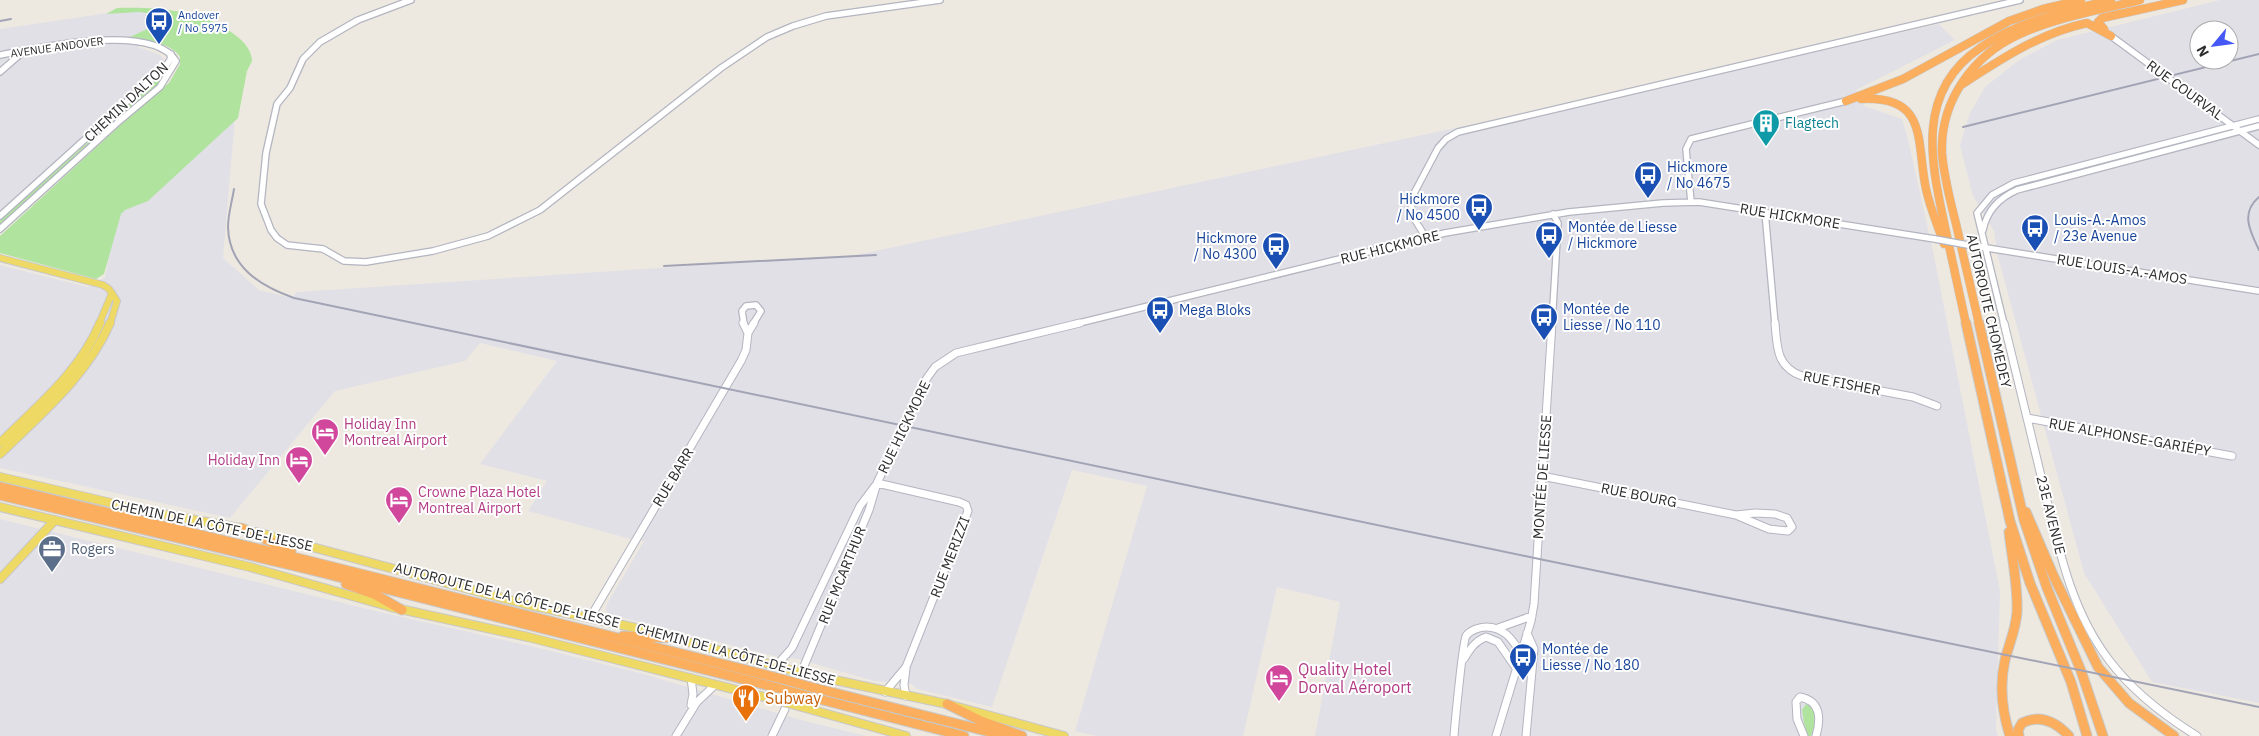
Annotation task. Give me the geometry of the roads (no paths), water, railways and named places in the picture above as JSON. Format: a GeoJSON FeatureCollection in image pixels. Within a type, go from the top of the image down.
{"type":"FeatureCollection","features":[{"type":"Feature","properties":{"kind":"highway"},"geometry":{"type":"LineString","coordinates":[[1846,101],[1903,79],[2008,21],[2043,9],[2081,0]]}},
{"type":"Feature","properties":{"kind":"highway","name":"AUTOROUTE CHOMEDEY"},"geometry":{"type":"LineString","coordinates":[[2088,736],[2071,682],[2022,558],[2005,502],[1931,154],[1934,116],[1944,88],[1957,69],[1970,56],[2008,31],[2045,16],[2111,0]]}},
{"type":"Feature","properties":{"kind":"highway","name":"AUTOROUTE CHOMEDEY"},"geometry":{"type":"LineString","coordinates":[[2103,736],[2082,671],[2034,554],[2014,482],[1944,168],[1942,141],[1944,124],[1956,89],[1980,60],[2016,36],[2050,22],[2140,0]]}},
{"type":"Feature","properties":{"kind":"highway"},"geometry":{"type":"LineString","coordinates":[[2111,36],[2099,24],[2099,19],[2183,0]]}},
{"type":"Feature","properties":{"kind":"highway"},"geometry":{"type":"LineString","coordinates":[[1956,89],[2011,52],[2064,28],[2087,23],[2111,36]]}},
{"type":"Feature","properties":{"kind":"highway"},"geometry":{"type":"LineString","coordinates":[[1846,101],[1871,98],[1887,101],[1907,110],[1915,120],[1928,198],[1958,286]]}},
{"type":"Feature","properties":{"kind":"highway"},"geometry":{"type":"LineString","coordinates":[[2014,482],[2051,570],[2094,660],[2107,679],[2129,702],[2174,736]]}},
{"type":"Feature","properties":{"kind":"highway","name":"AUTOROUTE DE LA CÔTE-DE-LIESSE"},"geometry":{"type":"LineString","coordinates":[[0,487],[324,564],[604,635],[780,684]]}},
{"type":"Feature","properties":{"kind":"highway","name":"AUTOROUTE DE LA CÔTE-DE-LIESSE"},"geometry":{"type":"LineString","coordinates":[[0,496],[809,691],[1006,736]]}},
{"type":"Feature","properties":{"kind":"highway"},"geometry":{"type":"LineString","coordinates":[[2005,502],[2017,598],[2015,626],[2005,659],[2002,682],[2003,708],[2010,736]]}},
{"type":"Feature","properties":{"kind":"highway"},"geometry":{"type":"LineString","coordinates":[[241,528],[266,541],[324,564]]}},
{"type":"Feature","properties":{"kind":"highway"},"geometry":{"type":"LineString","coordinates":[[311,570],[376,596],[402,610]]}},
{"type":"Feature","properties":{"kind":"highway"},"geometry":{"type":"LineString","coordinates":[[604,635],[676,638]]}},
{"type":"Feature","properties":{"kind":"highway","name":"AUTOROUTE DE LA CÔTE-DE-LIESSE"},"geometry":{"type":"LineString","coordinates":[[809,691],[893,718],[964,736]]}},
{"type":"Feature","properties":{"kind":"highway"},"geometry":{"type":"LineString","coordinates":[[947,704],[982,721],[1022,736]]}},
{"type":"Feature","properties":{"kind":"highway"},"geometry":{"type":"LineString","coordinates":[[893,718],[939,736]]}},
{"type":"Feature","properties":{"kind":"highway"},"geometry":{"type":"LineString","coordinates":[[2018,736],[2019,727],[2022,722],[2036,718],[2053,723],[2070,736]]}},
{"type":"Feature","properties":{"kind":"main road"},"geometry":{"type":"LineString","coordinates":[[0,258],[103,285],[112,293],[117,301],[113,314],[95,351],[71,381],[0,454]]}},
{"type":"Feature","properties":{"kind":"main road"},"geometry":{"type":"LineString","coordinates":[[0,443],[59,383],[81,357],[95,334],[112,293]]}},
{"type":"Feature","properties":{"kind":"main road","name":"CHEMIN DE LA CÔTE-DE-LIESSE"},"geometry":{"type":"LineString","coordinates":[[0,477],[125,506],[241,528],[516,601],[676,638],[786,669],[947,704],[1064,736]]}},
{"type":"Feature","properties":{"kind":"main road","name":"CHEMIN DE LA CÔTE-DE-LIESSE"},"geometry":{"type":"LineString","coordinates":[[0,507],[250,567],[402,610],[522,636],[691,678],[906,736]]}},
{"type":"Feature","properties":{"kind":"main road"},"geometry":{"type":"LineString","coordinates":[[0,579],[55,520]]}},
{"type":"Feature","properties":{"kind":"street"},"geometry":{"type":"LineString","coordinates":[[411,0],[376,11],[314,47],[299,63],[291,87],[277,103],[261,188],[261,205],[270,228],[278,239],[288,246],[300,249],[322,248],[342,261],[366,262],[407,256],[486,237],[515,225],[540,210],[721,68],[767,37],[793,26],[826,16],[940,0]]}},
{"type":"Feature","properties":{"kind":"street"},"geometry":{"type":"LineString","coordinates":[[1426,238],[1411,211],[1411,199],[1438,148],[1446,139],[1458,132],[2020,0]]}},
{"type":"Feature","properties":{"kind":"street","name":"RUE COURVAL"},"geometry":{"type":"LineString","coordinates":[[2111,36],[2259,145]]}},
{"type":"Feature","properties":{"kind":"street","name":"AVENUE ANDOVER"},"geometry":{"type":"LineString","coordinates":[[0,56],[80,42],[112,40],[145,44],[171,54]]}},
{"type":"Feature","properties":{"kind":"street"},"geometry":{"type":"LineString","coordinates":[[0,72],[24,51]]}},
{"type":"Feature","properties":{"kind":"street","name":"CHEMIN DALTON"},"geometry":{"type":"LineString","coordinates":[[0,216],[165,67],[170,61],[171,54]]}},
{"type":"Feature","properties":{"kind":"street","name":"CHEMIN DALTON"},"geometry":{"type":"LineString","coordinates":[[0,229],[163,84],[176,64],[176,59],[171,54]]}},
{"type":"Feature","properties":{"kind":"street"},"geometry":{"type":"LineString","coordinates":[[0,56],[5,59],[8,66]]}},
{"type":"Feature","properties":{"kind":"street"},"geometry":{"type":"LineString","coordinates":[[1691,202],[1686,149],[1691,139],[1846,101]]}},
{"type":"Feature","properties":{"kind":"street"},"geometry":{"type":"LineString","coordinates":[[2234,126],[2259,119]]}},
{"type":"Feature","properties":{"kind":"street","name":"23E AVENUE"},"geometry":{"type":"LineString","coordinates":[[2197,736],[2161,715],[2138,696],[2114,669],[2094,637],[2065,572],[1977,215],[1979,209],[1992,195],[2010,185],[2234,126]]}},
{"type":"Feature","properties":{"kind":"street"},"geometry":{"type":"LineString","coordinates":[[1982,234],[1989,212],[1997,203],[2013,192],[2259,126]]}},
{"type":"Feature","properties":{"kind":"street","name":"RUE HICKMORE"},"geometry":{"type":"LineString","coordinates":[[877,483],[927,378],[935,367],[956,353],[1426,238],[1553,214],[1649,204],[1691,202],[1985,247]]}},
{"type":"Feature","properties":{"kind":"street","name":"RUE FISHER"},"geometry":{"type":"LineString","coordinates":[[1764,212],[1777,350],[1783,365],[1790,371],[1802,376],[1913,397],[1938,406]]}},
{"type":"Feature","properties":{"kind":"street","name":"MONTÉE DE LIESSE"},"geometry":{"type":"LineString","coordinates":[[1496,736],[1532,616],[1558,223],[1553,214]]}},
{"type":"Feature","properties":{"kind":"street","name":"RUE LOUIS-A.-AMOS"},"geometry":{"type":"LineString","coordinates":[[1985,247],[2259,291]]}},
{"type":"Feature","properties":{"kind":"street","name":"RUE BARR"},"geometry":{"type":"LineString","coordinates":[[590,618],[742,361],[746,350],[748,333]]}},
{"type":"Feature","properties":{"kind":"street","name":"RUE ALPHONSE-GARIÉPY"},"geometry":{"type":"LineString","coordinates":[[2027,418],[2232,456]]}},
{"type":"Feature","properties":{"kind":"street","name":"RUE BOURG"},"geometry":{"type":"LineString","coordinates":[[1542,476],[1736,514],[1775,530],[1788,532],[1792,526],[1787,518],[1780,515],[1760,512],[1736,514]]}},
{"type":"Feature","properties":{"kind":"street"},"geometry":{"type":"LineString","coordinates":[[776,666],[786,658],[792,648],[860,506],[877,483]]}},
{"type":"Feature","properties":{"kind":"street","name":"RUE MCARTHUR"},"geometry":{"type":"LineString","coordinates":[[804,666],[869,510],[877,483]]}},
{"type":"Feature","properties":{"kind":"street","name":"RUE MERIZZI"},"geometry":{"type":"LineString","coordinates":[[877,483],[959,502],[965,504],[968,508],[965,522],[906,667],[904,685],[906,696]]}},
{"type":"Feature","properties":{"kind":"street"},"geometry":{"type":"LineString","coordinates":[[1498,628],[1532,616]]}},
{"type":"Feature","properties":{"kind":"street"},"geometry":{"type":"LineString","coordinates":[[1454,736],[1463,660],[1463,643],[1469,632],[1484,626],[1498,628],[1511,637],[1521,653]]}},
{"type":"Feature","properties":{"kind":"street"},"geometry":{"type":"LineString","coordinates":[[1526,736],[1534,649],[1527,633]]}},
{"type":"Feature","properties":{"kind":"street"},"geometry":{"type":"LineString","coordinates":[[1463,660],[1474,642],[1483,638],[1491,638],[1504,646],[1516,668]]}},
{"type":"Feature","properties":{"kind":"street","name":"RUE MERIZZI"},"geometry":{"type":"LineString","coordinates":[[885,692],[906,667]]}},
{"type":"Feature","properties":{"kind":"street"},"geometry":{"type":"LineString","coordinates":[[691,678],[694,694],[691,707]]}},
{"type":"Feature","properties":{"kind":"street"},"geometry":{"type":"LineString","coordinates":[[676,736],[691,707],[704,692],[715,685]]}},
{"type":"Feature","properties":{"kind":"street"},"geometry":{"type":"LineString","coordinates":[[1804,736],[1797,714],[1796,702],[1800,697],[1812,700],[1817,706],[1819,721],[1816,736]]}},
{"type":"Feature","properties":{"kind":"street"},"geometry":{"type":"LineString","coordinates":[[772,736],[784,709]]}},
{"type":"Feature","properties":{"kind":"railway"},"geometry":{"type":"LineString","coordinates":[[0,21],[11,19]]}},
{"type":"Feature","properties":{"kind":"railway"},"geometry":{"type":"LineString","coordinates":[[1963,127],[2259,54]]}},
{"type":"Feature","properties":{"kind":"railway"},"geometry":{"type":"LineString","coordinates":[[234,189],[228,227],[230,241],[240,264],[258,281],[294,298],[1544,560],[2259,707]]}},
{"type":"Feature","properties":{"kind":"railway"},"geometry":{"type":"LineString","coordinates":[[2259,197],[2253,203],[2248,216],[2250,229],[2259,250]]}},
{"type":"Feature","properties":{"kind":"railway"},"geometry":{"type":"LineString","coordinates":[[664,266],[876,255]]}},
{"type":"Feature","properties":{"kind":"place","name":"Andover / No 5975"},"geometry":{"type":"Point","coordinates":[159,45]}},
{"type":"Feature","properties":{"kind":"place","name":"Flagtech"},"geometry":{"type":"Point","coordinates":[1766,147]}},
{"type":"Feature","properties":{"kind":"place","name":"Hickmore / No 4675"},"geometry":{"type":"Point","coordinates":[1648,199]}},
{"type":"Feature","properties":{"kind":"place","name":"Hickmore / No 4500"},"geometry":{"type":"Point","coordinates":[1479,231]}},
{"type":"Feature","properties":{"kind":"place","name":"Louis-A.-Amos / 23e Avenue"},"geometry":{"type":"Point","coordinates":[2035,252]}},
{"type":"Feature","properties":{"kind":"place","name":"Montée de Liesse / Hickmore"},"geometry":{"type":"Point","coordinates":[1549,259]}},
{"type":"Feature","properties":{"kind":"place","name":"Hickmore / No 4300"},"geometry":{"type":"Point","coordinates":[1276,270]}},
{"type":"Feature","properties":{"kind":"place","name":"Mega Bloks"},"geometry":{"type":"Point","coordinates":[1160,334]}},
{"type":"Feature","properties":{"kind":"place","name":"Montée de Liesse / No 110"},"geometry":{"type":"Point","coordinates":[1544,341]}},
{"type":"Feature","properties":{"kind":"place","name":"Holiday Inn Montreal Airport"},"geometry":{"type":"Point","coordinates":[325,456]}},
{"type":"Feature","properties":{"kind":"place","name":"Holiday Inn"},"geometry":{"type":"Point","coordinates":[299,484]}},
{"type":"Feature","properties":{"kind":"place","name":"Crowne Plaza Hotel Montreal Airport"},"geometry":{"type":"Point","coordinates":[399,524]}},
{"type":"Feature","properties":{"kind":"place","name":"Rogers"},"geometry":{"type":"Point","coordinates":[52,573]}},
{"type":"Feature","properties":{"kind":"place","name":"Montée de Liesse / No 180"},"geometry":{"type":"Point","coordinates":[1523,681]}},
{"type":"Feature","properties":{"kind":"place","name":"Quality Hotel Dorval Aéroport"},"geometry":{"type":"Point","coordinates":[1279,702]}},
{"type":"Feature","properties":{"kind":"place","name":"Subway"},"geometry":{"type":"Point","coordinates":[746,722]}}]}
